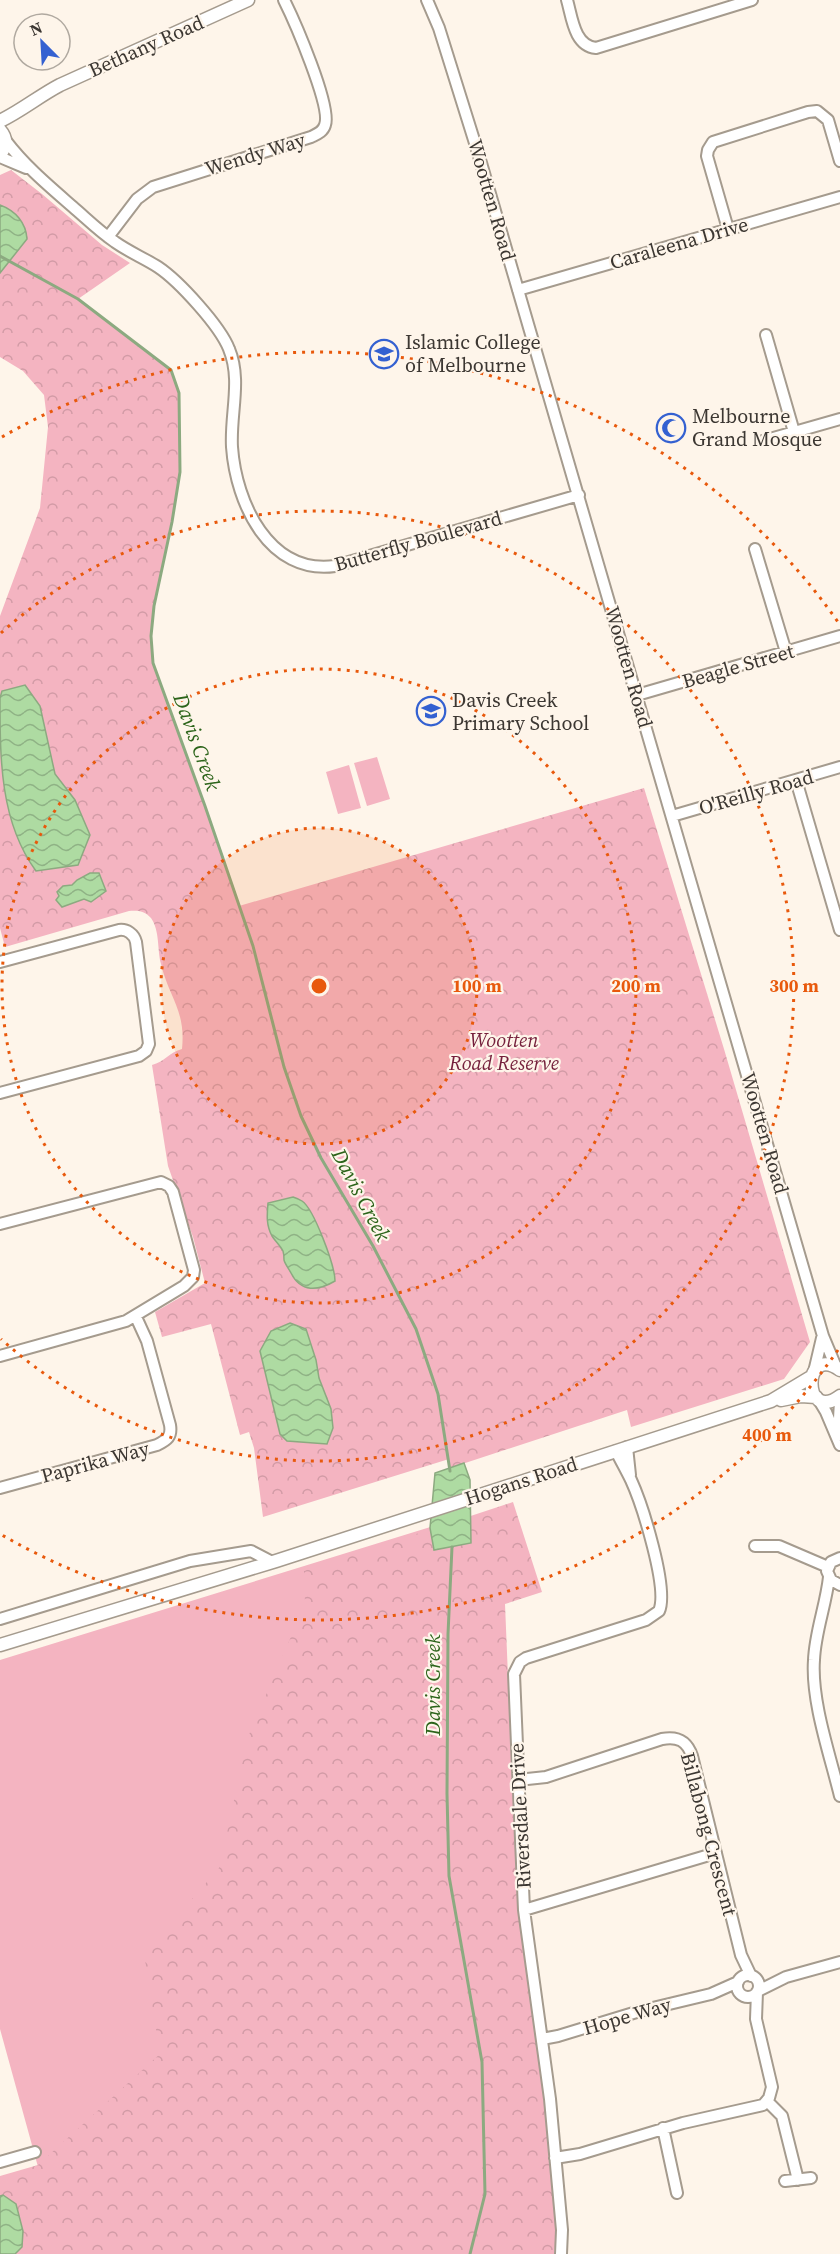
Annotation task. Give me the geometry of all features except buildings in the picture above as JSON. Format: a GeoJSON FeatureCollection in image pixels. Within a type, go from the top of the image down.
{"type":"FeatureCollection","features":[{"type":"Feature","properties":{"kind":"street","name":"Bethany Road"},"geometry":{"type":"LineString","coordinates":[[0,121],[16,115],[37,98],[60,85],[248,0]]}},
{"type":"Feature","properties":{"kind":"street","name":"Wendy Way"},"geometry":{"type":"LineString","coordinates":[[108,237],[137,199],[153,187],[311,137],[324,128],[326,111],[285,0]]}},
{"type":"Feature","properties":{"kind":"street","name":"Wootten Road"},"geometry":{"type":"LineString","coordinates":[[427,0],[452,68],[579,495],[823,1336],[839,1369]]}},
{"type":"Feature","properties":{"kind":"street"},"geometry":{"type":"LineString","coordinates":[[567,0],[578,35],[585,45],[601,47],[752,0]]}},
{"type":"Feature","properties":{"kind":"street"},"geometry":{"type":"LineString","coordinates":[[728,229],[708,160],[708,150],[713,142],[817,111],[828,120],[840,161]]}},
{"type":"Feature","properties":{"kind":"street","name":"Bethany Road"},"geometry":{"type":"LineString","coordinates":[[0,155],[5,148],[3,136],[16,115]]}},
{"type":"Feature","properties":{"kind":"street","name":"Butterfly Boulevard"},"geometry":{"type":"LineString","coordinates":[[3,136],[29,169],[108,237],[166,273],[210,319],[225,340],[235,370],[232,448],[239,488],[263,536],[288,558],[316,567],[342,564],[579,495]]}},
{"type":"Feature","properties":{"kind":"street","name":"Butterfly Boulevard"},"geometry":{"type":"LineString","coordinates":[[0,155],[29,169]]}},
{"type":"Feature","properties":{"kind":"street","name":"Caraleena Drive"},"geometry":{"type":"LineString","coordinates":[[518,290],[840,197]]}},
{"type":"Feature","properties":{"kind":"street"},"geometry":{"type":"LineString","coordinates":[[766,335],[794,432]]}},
{"type":"Feature","properties":{"kind":"street"},"geometry":{"type":"LineString","coordinates":[[763,441],[840,419]]}},
{"type":"Feature","properties":{"kind":"street"},"geometry":{"type":"LineString","coordinates":[[755,549],[786,652]]}},
{"type":"Feature","properties":{"kind":"street","name":"Beagle Street"},"geometry":{"type":"LineString","coordinates":[[637,695],[840,636]]}},
{"type":"Feature","properties":{"kind":"street","name":"O'Reilly Road"},"geometry":{"type":"LineString","coordinates":[[672,816],[840,767]]}},
{"type":"Feature","properties":{"kind":"street"},"geometry":{"type":"LineString","coordinates":[[796,780],[840,930]]}},
{"type":"Feature","properties":{"kind":"street"},"geometry":{"type":"LineString","coordinates":[[0,963],[126,930],[133,935],[136,942],[149,1044],[146,1051],[139,1056],[0,1093]]}},
{"type":"Feature","properties":{"kind":"street"},"geometry":{"type":"LineString","coordinates":[[0,1224],[156,1182],[169,1186],[175,1197],[193,1262],[193,1277],[184,1286],[136,1317],[0,1356]]}},
{"type":"Feature","properties":{"kind":"street","name":"Paprika Way"},"geometry":{"type":"LineString","coordinates":[[0,1488],[168,1440],[170,1425],[147,1341],[136,1317]]}},
{"type":"Feature","properties":{"kind":"street"},"geometry":{"type":"LineString","coordinates":[[823,1336],[810,1388],[826,1412],[839,1441]]}},
{"type":"Feature","properties":{"kind":"street","name":"Hogans Road"},"geometry":{"type":"LineString","coordinates":[[771,1401],[823,1366],[839,1369]]}},
{"type":"Feature","properties":{"kind":"street","name":"Hogans Road"},"geometry":{"type":"LineString","coordinates":[[0,1645],[382,1528],[492,1490],[771,1401],[806,1396],[828,1401],[840,1396]]}},
{"type":"Feature","properties":{"kind":"street"},"geometry":{"type":"LineString","coordinates":[[839,1441],[840,1401]]}},
{"type":"Feature","properties":{"kind":"street","name":"Riversdale Drive"},"geometry":{"type":"LineString","coordinates":[[561,2254],[562,2230],[543,2039],[524,1910],[514,1674],[520,1662],[533,1656],[651,1618],[659,1611],[662,1597],[656,1558],[622,1449]]}},
{"type":"Feature","properties":{"kind":"street"},"geometry":{"type":"LineString","coordinates":[[754,1546],[779,1546],[834,1563]]}},
{"type":"Feature","properties":{"kind":"street"},"geometry":{"type":"LineString","coordinates":[[0,1619],[190,1561],[251,1551],[272,1562]]}},
{"type":"Feature","properties":{"kind":"street"},"geometry":{"type":"LineString","coordinates":[[822,1615],[840,1587],[833,1583],[834,1563]]}},
{"type":"Feature","properties":{"kind":"street"},"geometry":{"type":"LineString","coordinates":[[834,1563],[814,1650],[814,1683],[840,1796]]}},
{"type":"Feature","properties":{"kind":"street","name":"Billabong Crescent"},"geometry":{"type":"LineString","coordinates":[[518,1780],[538,1779],[662,1739],[678,1739],[686,1744],[692,1756],[741,1955],[753,1977]]}},
{"type":"Feature","properties":{"kind":"street"},"geometry":{"type":"LineString","coordinates":[[524,1910],[716,1853]]}},
{"type":"Feature","properties":{"kind":"street","name":"Billabong Crescent"},"geometry":{"type":"LineString","coordinates":[[738,1981],[741,1955]]}},
{"type":"Feature","properties":{"kind":"street"},"geometry":{"type":"LineString","coordinates":[[741,1996],[750,1998],[786,1977],[838,1962]]}},
{"type":"Feature","properties":{"kind":"street"},"geometry":{"type":"LineString","coordinates":[[756,2019],[737,1988],[738,1981],[744,1976],[786,1977]]}},
{"type":"Feature","properties":{"kind":"street"},"geometry":{"type":"LineString","coordinates":[[555,2158],[580,2154],[663,2128],[763,2105],[772,2087],[756,2019],[755,2002],[759,1984],[753,1977]]}},
{"type":"Feature","properties":{"kind":"street","name":"Hope Way"},"geometry":{"type":"LineString","coordinates":[[543,2039],[650,2008],[711,1994],[738,1981]]}},
{"type":"Feature","properties":{"kind":"street","name":"Hope Way"},"geometry":{"type":"LineString","coordinates":[[711,1994],[741,1996]]}},
{"type":"Feature","properties":{"kind":"street"},"geometry":{"type":"LineString","coordinates":[[767,2101],[782,2116],[798,2180]]}},
{"type":"Feature","properties":{"kind":"street"},"geometry":{"type":"LineString","coordinates":[[663,2128],[677,2193]]}},
{"type":"Feature","properties":{"kind":"street"},"geometry":{"type":"LineString","coordinates":[[0,2162],[35,2152]]}},
{"type":"Feature","properties":{"kind":"street"},"geometry":{"type":"LineString","coordinates":[[784,2181],[811,2178]]}},
{"type":"Feature","properties":{"kind":"green space","name":"Wootten Road Reserve"},"geometry":{"type":"Polygon","coordinates":[[[11,170],[102,245],[130,263],[78,299],[171,370],[179,393],[180,472],[154,606],[151,636],[153,663],[239,906],[644,788],[810,1342],[784,1379],[631,1427],[627,1410],[450,1468],[449,1459],[263,1517],[254,1448],[249,1432],[240,1435],[211,1324],[162,1337],[155,1312],[205,1283],[193,1237],[168,1166],[152,1065],[182,1049],[183,1036],[179,1014],[164,976],[154,923],[144,912],[129,911],[5,947],[0,928],[0,616],[40,508],[48,427],[44,395],[23,371],[0,357],[0,175],[11,170]]]}},
{"type":"Feature","properties":{"kind":"green space"},"geometry":{"type":"Polygon","coordinates":[[[377,757],[390,799],[367,806],[354,763],[377,757]]]}},
{"type":"Feature","properties":{"kind":"green space"},"geometry":{"type":"Polygon","coordinates":[[[349,765],[361,808],[338,814],[326,772],[349,765]]]}},
{"type":"Feature","properties":{"kind":"green space"},"geometry":{"type":"Polygon","coordinates":[[[513,1502],[542,1592],[505,1604],[517,1895],[541,2072],[557,2231],[554,2254],[0,2254],[0,2176],[38,2165],[160,2054],[144,1954],[219,1868],[248,1737],[305,1604],[304,1571],[513,1502]]]}},
{"type":"Feature","properties":{"kind":"green space"},"geometry":{"type":"Polygon","coordinates":[[[453,1520],[62,2254],[0,2029],[0,1660],[453,1520]]]}},
{"type":"Feature","properties":{"kind":"water"},"geometry":{"type":"Polygon","coordinates":[[[0,205],[19,218],[25,228],[27,239],[0,273],[0,205]]]}},
{"type":"Feature","properties":{"kind":"water"},"geometry":{"type":"Polygon","coordinates":[[[25,685],[40,706],[55,774],[75,800],[90,835],[78,865],[36,871],[15,832],[4,789],[0,698],[2,691],[25,685]]]}},
{"type":"Feature","properties":{"kind":"water"},"geometry":{"type":"Polygon","coordinates":[[[90,873],[99,873],[106,891],[91,902],[84,899],[62,907],[56,900],[59,896],[57,892],[63,886],[72,885],[90,873]]]}},
{"type":"Feature","properties":{"kind":"water"},"geometry":{"type":"Polygon","coordinates":[[[293,1197],[307,1206],[328,1251],[335,1281],[322,1287],[305,1287],[295,1279],[285,1262],[283,1251],[269,1228],[268,1203],[293,1197]]]}},
{"type":"Feature","properties":{"kind":"water"},"geometry":{"type":"Polygon","coordinates":[[[290,1323],[306,1329],[319,1378],[331,1409],[333,1428],[327,1444],[287,1441],[280,1434],[260,1351],[271,1331],[290,1323]]]}},
{"type":"Feature","properties":{"kind":"water"},"geometry":{"type":"Polygon","coordinates":[[[464,1463],[470,1480],[471,1543],[434,1550],[430,1528],[435,1473],[464,1463]]]}},
{"type":"Feature","properties":{"kind":"water"},"geometry":{"type":"Polygon","coordinates":[[[3,2195],[16,2204],[23,2231],[22,2247],[15,2254],[0,2254],[0,2196],[3,2195]]]}},
{"type":"Feature","properties":{"kind":"waterway","name":"Davis Creek"},"geometry":{"type":"LineString","coordinates":[[0,256],[78,299],[171,370],[179,393],[180,472],[154,606],[151,636],[153,663],[253,946],[284,1067],[301,1116],[321,1158],[373,1246],[416,1329],[438,1394],[450,1471]]}},
{"type":"Feature","properties":{"kind":"waterway","name":"Davis Creek"},"geometry":{"type":"LineString","coordinates":[[452,1547],[448,1634],[449,1876],[482,2062],[485,2194],[470,2254]]}},
{"type":"Feature","properties":{"kind":"place","name":"Islamic College of Melbourne"},"geometry":{"type":"Point","coordinates":[384,354]}},
{"type":"Feature","properties":{"kind":"place","name":"Melbourne Grand Mosque"},"geometry":{"type":"Point","coordinates":[671,428]}},
{"type":"Feature","properties":{"kind":"place","name":"Davis Creek Primary School"},"geometry":{"type":"Point","coordinates":[431,711]}}]}
